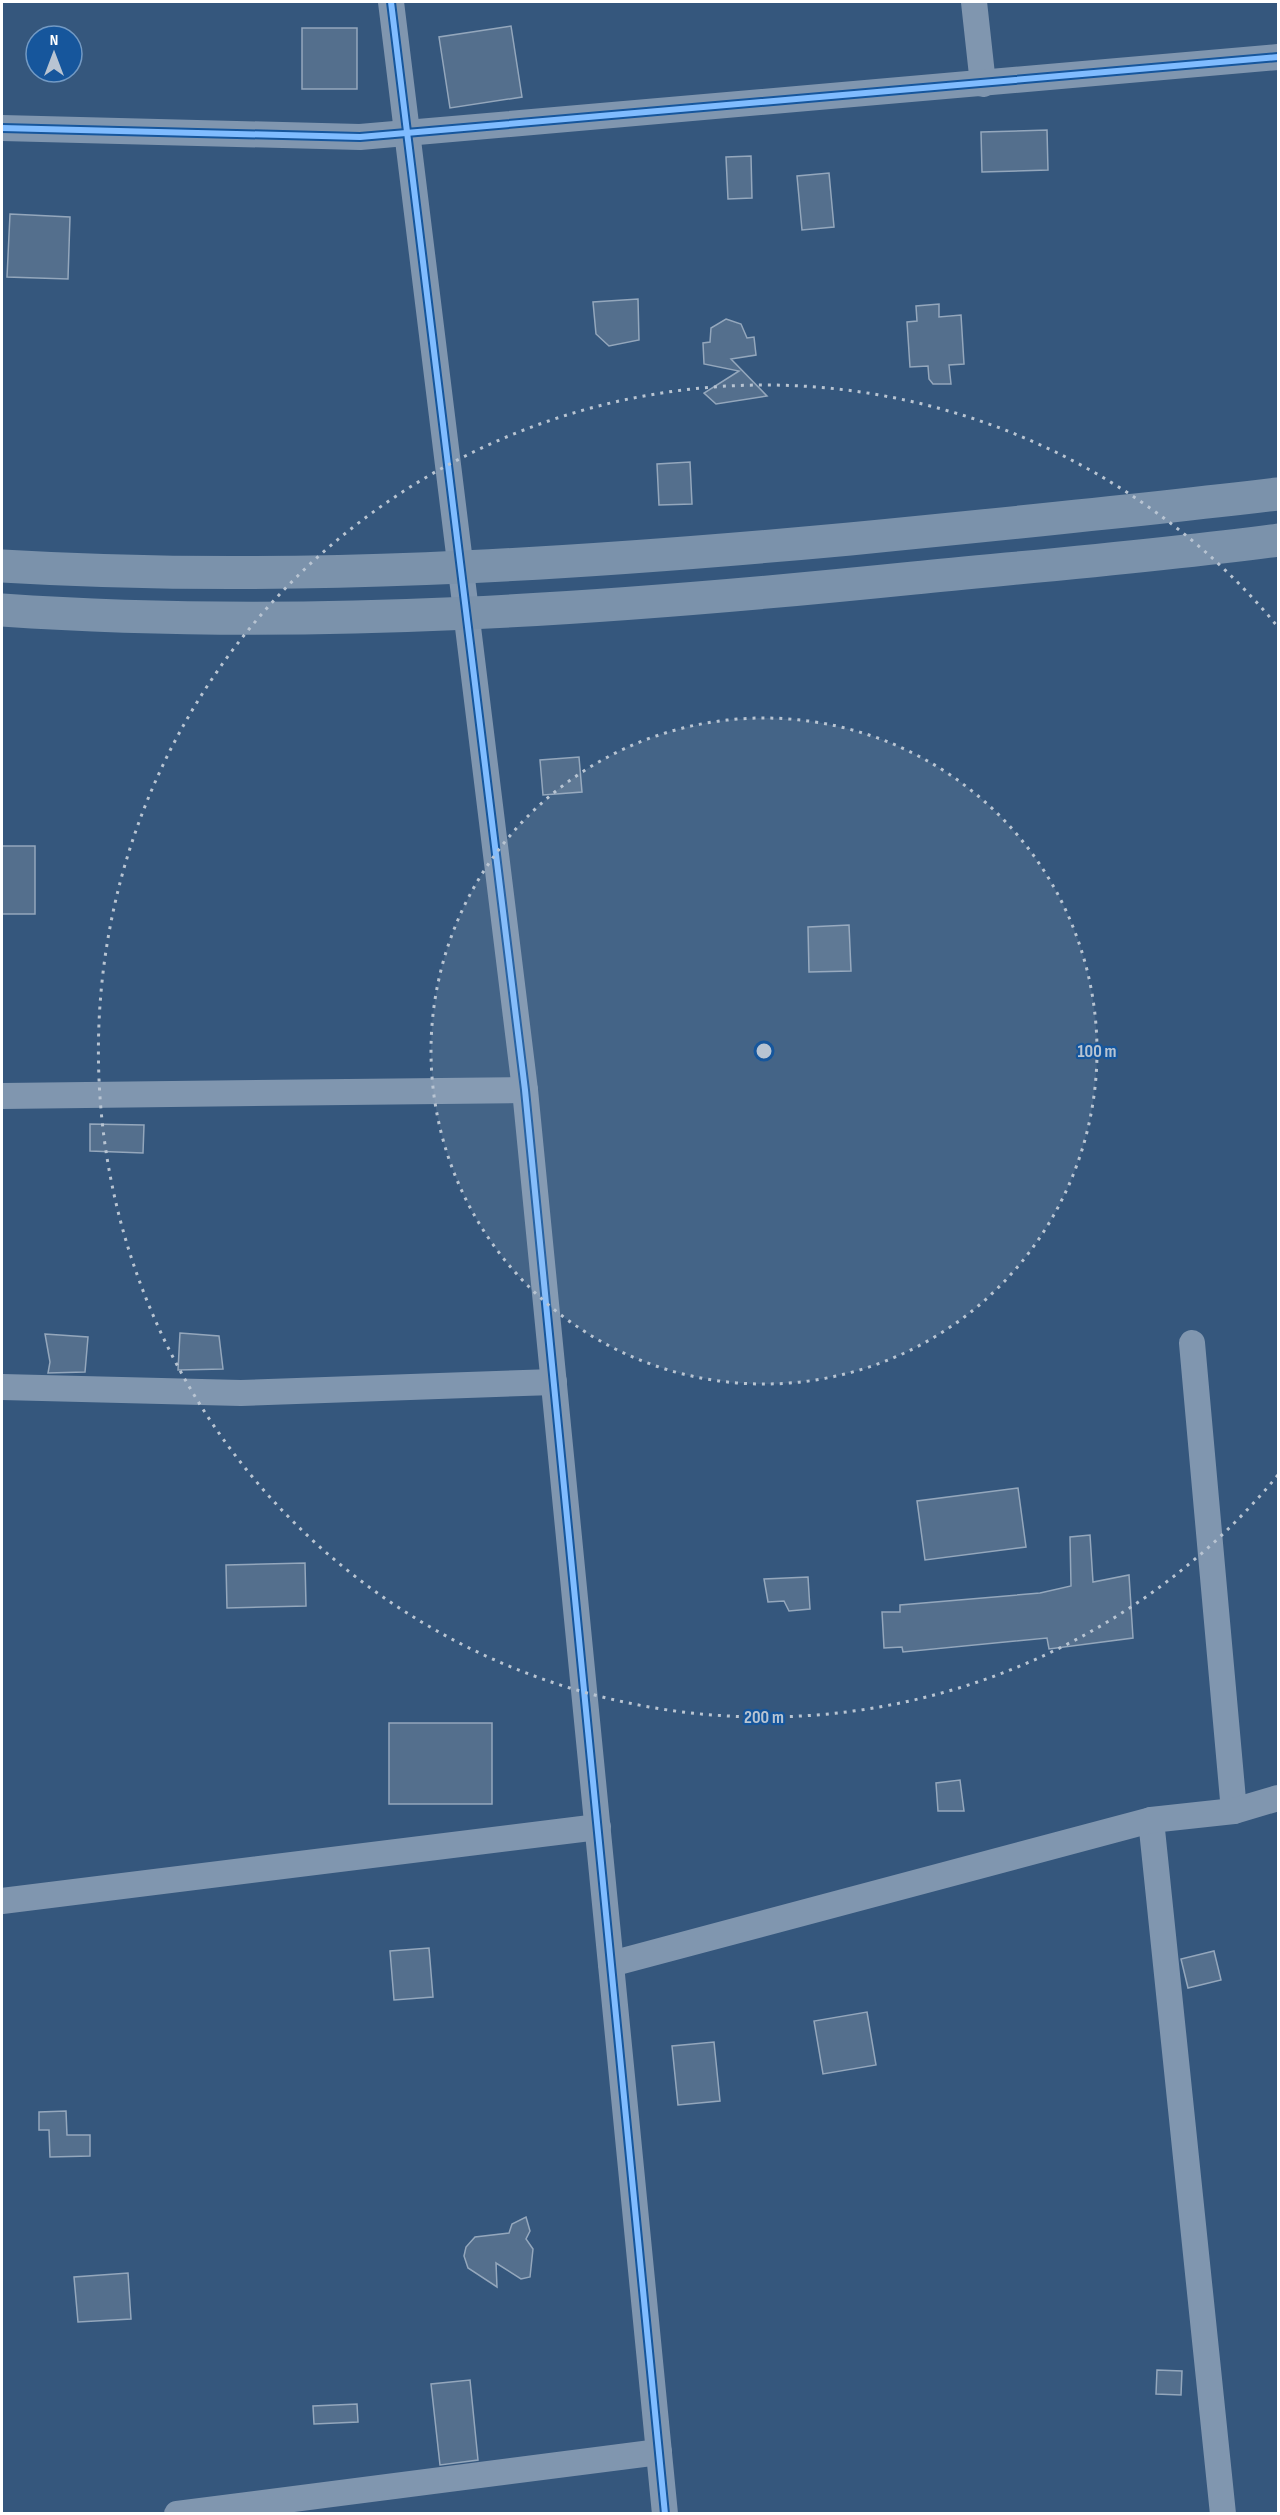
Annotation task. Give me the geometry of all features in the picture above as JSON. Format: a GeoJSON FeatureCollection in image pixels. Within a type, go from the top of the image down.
{"type":"FeatureCollection","features":[{"type":"Feature","properties":{"kind":"main road"},"geometry":{"type":"LineString","coordinates":[[2,566],[258,574],[462,569],[568,563],[784,545],[1278,494]]}},
{"type":"Feature","properties":{"kind":"main road"},"geometry":{"type":"LineString","coordinates":[[2,610],[210,619],[468,615],[765,593],[1278,540]]}},
{"type":"Feature","properties":{"kind":"street"},"geometry":{"type":"LineString","coordinates":[[391,2],[525,1090],[665,2514]]}},
{"type":"Feature","properties":{"kind":"street"},"geometry":{"type":"LineString","coordinates":[[974,2],[983,84]]}},
{"type":"Feature","properties":{"kind":"street"},"geometry":{"type":"LineString","coordinates":[[2,128],[360,137],[1278,57]]}},
{"type":"Feature","properties":{"kind":"street"},"geometry":{"type":"LineString","coordinates":[[2,1096],[525,1090]]}},
{"type":"Feature","properties":{"kind":"street"},"geometry":{"type":"LineString","coordinates":[[1192,1342],[1234,1811]]}},
{"type":"Feature","properties":{"kind":"street"},"geometry":{"type":"LineString","coordinates":[[2,1387],[241,1393],[554,1382]]}},
{"type":"Feature","properties":{"kind":"street"},"geometry":{"type":"LineString","coordinates":[[611,1964],[1151,1820],[1234,1811],[1278,1798]]}},
{"type":"Feature","properties":{"kind":"street"},"geometry":{"type":"LineString","coordinates":[[1151,1820],[1223,2514]]}},
{"type":"Feature","properties":{"kind":"street"},"geometry":{"type":"LineString","coordinates":[[2,1901],[598,1827]]}},
{"type":"Feature","properties":{"kind":"street"},"geometry":{"type":"LineString","coordinates":[[177,2514],[659,2452]]}},
{"type":"Feature","properties":{"kind":"building"},"geometry":{"type":"Polygon","coordinates":[[[511,26],[522,97],[450,108],[439,37],[511,26]]]}},
{"type":"Feature","properties":{"kind":"building"},"geometry":{"type":"Polygon","coordinates":[[[302,28],[357,28],[357,89],[302,89],[302,28]]]}},
{"type":"Feature","properties":{"kind":"building"},"geometry":{"type":"Polygon","coordinates":[[[1047,130],[1048,170],[982,172],[981,132],[1047,130]]]}},
{"type":"Feature","properties":{"kind":"building"},"geometry":{"type":"Polygon","coordinates":[[[751,156],[752,198],[728,199],[726,157],[751,156]]]}},
{"type":"Feature","properties":{"kind":"building"},"geometry":{"type":"Polygon","coordinates":[[[829,173],[834,227],[802,230],[797,176],[829,173]]]}},
{"type":"Feature","properties":{"kind":"building"},"geometry":{"type":"Polygon","coordinates":[[[10,214],[70,217],[68,279],[7,277],[10,214]]]}},
{"type":"Feature","properties":{"kind":"building"},"geometry":{"type":"Polygon","coordinates":[[[638,299],[639,340],[609,346],[596,334],[593,302],[638,299]]]}},
{"type":"Feature","properties":{"kind":"building"},"geometry":{"type":"Polygon","coordinates":[[[939,304],[939,317],[961,315],[964,364],[949,365],[951,384],[933,384],[929,379],[928,366],[910,367],[907,322],[917,321],[916,306],[939,304]]]}},
{"type":"Feature","properties":{"kind":"building"},"geometry":{"type":"Polygon","coordinates":[[[726,319],[741,324],[747,338],[754,337],[756,355],[731,359],[767,396],[716,404],[704,393],[739,371],[704,364],[703,343],[710,342],[711,328],[726,319]]]}},
{"type":"Feature","properties":{"kind":"building"},"geometry":{"type":"Polygon","coordinates":[[[690,462],[692,504],[659,505],[657,464],[690,462]]]}},
{"type":"Feature","properties":{"kind":"building"},"geometry":{"type":"Polygon","coordinates":[[[579,757],[582,792],[543,795],[540,760],[579,757]]]}},
{"type":"Feature","properties":{"kind":"building"},"geometry":{"type":"Polygon","coordinates":[[[2,846],[35,846],[35,914],[2,914],[2,846]]]}},
{"type":"Feature","properties":{"kind":"building"},"geometry":{"type":"Polygon","coordinates":[[[849,925],[851,971],[809,972],[808,927],[849,925]]]}},
{"type":"Feature","properties":{"kind":"building"},"geometry":{"type":"Polygon","coordinates":[[[90,1124],[144,1125],[143,1153],[90,1151],[90,1124]]]}},
{"type":"Feature","properties":{"kind":"building"},"geometry":{"type":"Polygon","coordinates":[[[180,1333],[219,1336],[223,1369],[178,1370],[180,1333]]]}},
{"type":"Feature","properties":{"kind":"building"},"geometry":{"type":"Polygon","coordinates":[[[45,1334],[88,1337],[85,1372],[48,1373],[50,1362],[45,1334]]]}},
{"type":"Feature","properties":{"kind":"building"},"geometry":{"type":"Polygon","coordinates":[[[1018,1488],[1026,1547],[925,1560],[917,1501],[1018,1488]]]}},
{"type":"Feature","properties":{"kind":"building"},"geometry":{"type":"Polygon","coordinates":[[[1090,1535],[1093,1582],[1129,1575],[1133,1638],[1049,1649],[1047,1638],[903,1652],[902,1647],[884,1648],[882,1612],[900,1612],[900,1605],[1040,1593],[1071,1586],[1070,1537],[1090,1535]]]}},
{"type":"Feature","properties":{"kind":"building"},"geometry":{"type":"Polygon","coordinates":[[[305,1563],[306,1606],[227,1608],[226,1565],[305,1563]]]}},
{"type":"Feature","properties":{"kind":"building"},"geometry":{"type":"Polygon","coordinates":[[[808,1577],[810,1609],[789,1611],[784,1601],[768,1602],[764,1579],[808,1577]]]}},
{"type":"Feature","properties":{"kind":"building"},"geometry":{"type":"Polygon","coordinates":[[[389,1723],[492,1723],[492,1804],[389,1804],[389,1723]]]}},
{"type":"Feature","properties":{"kind":"building"},"geometry":{"type":"Polygon","coordinates":[[[960,1780],[964,1811],[938,1811],[936,1783],[960,1780]]]}},
{"type":"Feature","properties":{"kind":"building"},"geometry":{"type":"Polygon","coordinates":[[[429,1948],[433,1997],[394,2000],[390,1951],[429,1948]]]}},
{"type":"Feature","properties":{"kind":"building"},"geometry":{"type":"Polygon","coordinates":[[[1214,1951],[1221,1980],[1188,1988],[1181,1959],[1214,1951]]]}},
{"type":"Feature","properties":{"kind":"building"},"geometry":{"type":"Polygon","coordinates":[[[867,2012],[876,2065],[823,2074],[814,2021],[867,2012]]]}},
{"type":"Feature","properties":{"kind":"building"},"geometry":{"type":"Polygon","coordinates":[[[714,2042],[720,2101],[678,2105],[672,2046],[714,2042]]]}},
{"type":"Feature","properties":{"kind":"building"},"geometry":{"type":"Polygon","coordinates":[[[66,2111],[67,2135],[90,2135],[90,2156],[50,2157],[49,2130],[39,2130],[39,2112],[66,2111]]]}},
{"type":"Feature","properties":{"kind":"building"},"geometry":{"type":"Polygon","coordinates":[[[526,2217],[530,2231],[526,2239],[533,2249],[530,2277],[521,2279],[496,2263],[497,2287],[468,2268],[464,2256],[466,2247],[475,2237],[509,2233],[512,2224],[526,2217]]]}},
{"type":"Feature","properties":{"kind":"building"},"geometry":{"type":"Polygon","coordinates":[[[128,2273],[131,2319],[78,2322],[74,2277],[128,2273]]]}},
{"type":"Feature","properties":{"kind":"building"},"geometry":{"type":"Polygon","coordinates":[[[1157,2370],[1182,2371],[1181,2395],[1156,2394],[1157,2370]]]}},
{"type":"Feature","properties":{"kind":"building"},"geometry":{"type":"Polygon","coordinates":[[[470,2380],[478,2460],[440,2465],[431,2384],[470,2380]]]}},
{"type":"Feature","properties":{"kind":"building"},"geometry":{"type":"Polygon","coordinates":[[[357,2404],[358,2422],[314,2424],[313,2406],[357,2404]]]}},
{"type":"Feature","properties":{"kind":"cycle path"},"geometry":{"type":"LineString","coordinates":[[391,2],[525,1090],[665,2514]]}},
{"type":"Feature","properties":{"kind":"cycle path"},"geometry":{"type":"LineString","coordinates":[[2,128],[360,137],[1278,57]]}}]}
